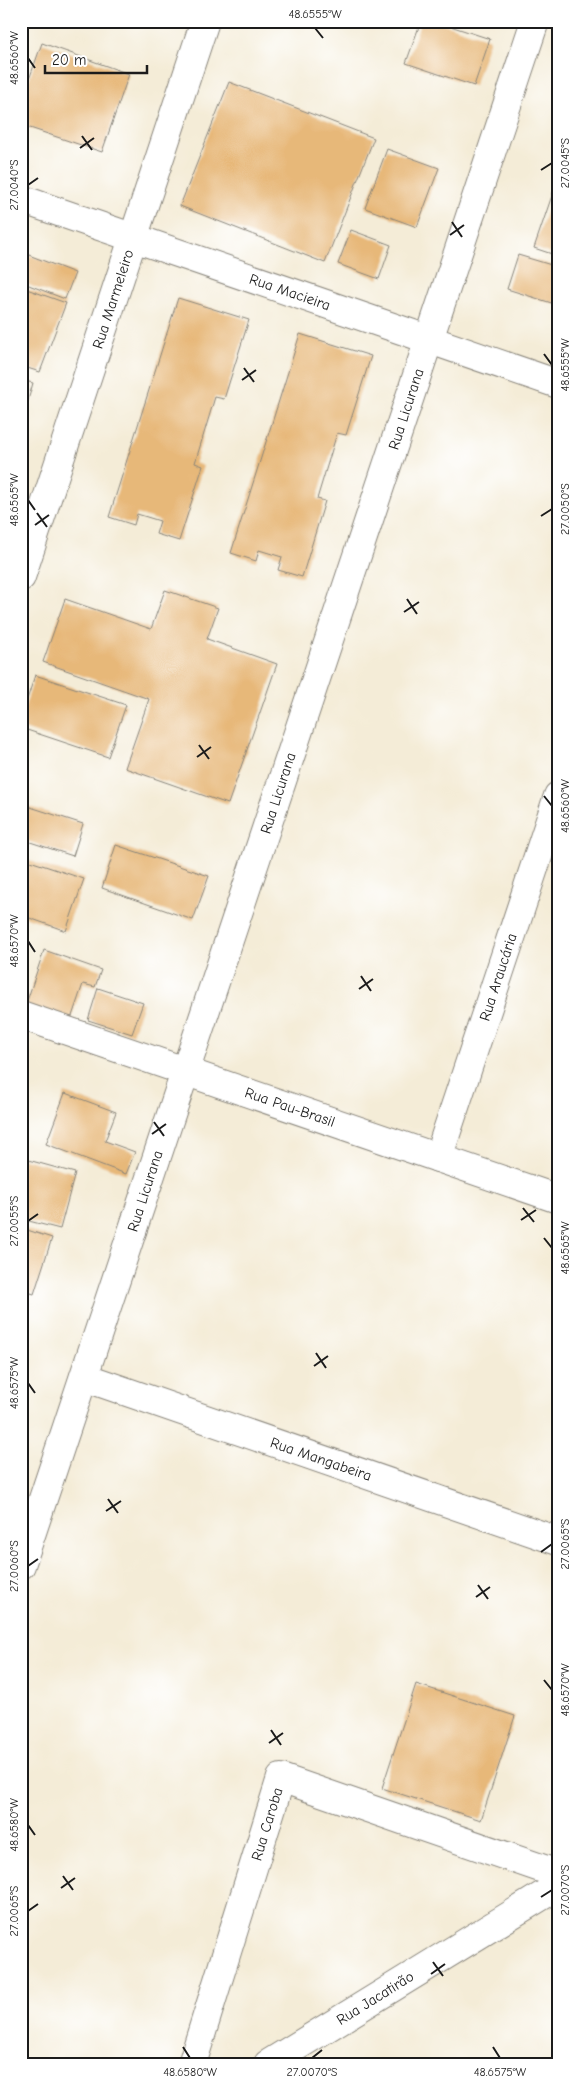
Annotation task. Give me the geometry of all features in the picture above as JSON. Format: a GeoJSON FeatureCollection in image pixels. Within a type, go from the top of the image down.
{"type":"FeatureCollection","features":[{"type":"Feature","properties":{"kind":"street","name":"Rua Marmeleiro"},"geometry":{"type":"LineString","coordinates":[[21,577],[205,21]]}},
{"type":"Feature","properties":{"kind":"street","name":"Rua Licurana"},"geometry":{"type":"LineString","coordinates":[[21,1565],[535,21]]}},
{"type":"Feature","properties":{"kind":"street","name":"Rua Macieira"},"geometry":{"type":"LineString","coordinates":[[21,199],[558,384]]}},
{"type":"Feature","properties":{"kind":"street","name":"Rua Araucária"},"geometry":{"type":"LineString","coordinates":[[438,1158],[558,796]]}},
{"type":"Feature","properties":{"kind":"street","name":"Rua Pau-Brasil"},"geometry":{"type":"LineString","coordinates":[[21,1016],[558,1200]]}},
{"type":"Feature","properties":{"kind":"street","name":"Rua Mangabeira"},"geometry":{"type":"LineString","coordinates":[[84,1377],[558,1541]]}},
{"type":"Feature","properties":{"kind":"street","name":"Rua Caroba"},"geometry":{"type":"LineString","coordinates":[[192,2064],[282,1778],[558,1874]]}},
{"type":"Feature","properties":{"kind":"street","name":"Rua Jacatirão"},"geometry":{"type":"LineString","coordinates":[[268,2064],[558,1886]]}},
{"type":"Feature","properties":{"kind":"building"},"geometry":{"type":"Polygon","coordinates":[[[421,21],[435,21],[490,39],[474,86],[406,63],[421,21]]]}},
{"type":"Feature","properties":{"kind":"building"},"geometry":{"type":"Polygon","coordinates":[[[42,43],[129,74],[102,152],[21,125],[21,102],[42,43]]]}},
{"type":"Feature","properties":{"kind":"building"},"geometry":{"type":"Polygon","coordinates":[[[229,82],[374,138],[325,263],[180,206],[229,82]]]}},
{"type":"Feature","properties":{"kind":"building"},"geometry":{"type":"Polygon","coordinates":[[[387,149],[439,168],[417,227],[365,208],[387,149]]]}},
{"type":"Feature","properties":{"kind":"building"},"geometry":{"type":"Polygon","coordinates":[[[558,181],[558,256],[534,248],[558,181]]]}},
{"type":"Feature","properties":{"kind":"building"},"geometry":{"type":"Polygon","coordinates":[[[351,230],[391,245],[379,279],[338,264],[351,230]]]}},
{"type":"Feature","properties":{"kind":"building"},"geometry":{"type":"Polygon","coordinates":[[[21,252],[75,273],[65,299],[21,282],[21,252]]]}},
{"type":"Feature","properties":{"kind":"building"},"geometry":{"type":"Polygon","coordinates":[[[518,255],[558,267],[558,305],[507,289],[518,255]]]}},
{"type":"Feature","properties":{"kind":"building"},"geometry":{"type":"Polygon","coordinates":[[[21,287],[66,303],[40,372],[21,366],[21,287]]]}},
{"type":"Feature","properties":{"kind":"building"},"geometry":{"type":"Polygon","coordinates":[[[178,298],[249,320],[224,399],[215,397],[195,463],[203,466],[179,541],[156,534],[160,521],[137,514],[134,525],[109,517],[178,298]]]}},
{"type":"Feature","properties":{"kind":"building"},"geometry":{"type":"Polygon","coordinates":[[[300,334],[371,356],[346,435],[337,433],[317,499],[325,501],[302,577],[278,570],[282,557],[259,550],[256,561],[231,553],[300,334]]]}},
{"type":"Feature","properties":{"kind":"building"},"geometry":{"type":"Polygon","coordinates":[[[21,380],[33,383],[22,421],[21,421],[21,380]]]}},
{"type":"Feature","properties":{"kind":"building"},"geometry":{"type":"Polygon","coordinates":[[[165,590],[218,608],[207,639],[277,664],[228,804],[125,768],[149,699],[43,662],[65,599],[151,629],[165,590]]]}},
{"type":"Feature","properties":{"kind":"building"},"geometry":{"type":"Polygon","coordinates":[[[35,675],[126,705],[108,757],[21,728],[21,718],[35,675]]]}},
{"type":"Feature","properties":{"kind":"building"},"geometry":{"type":"Polygon","coordinates":[[[21,804],[83,824],[73,856],[21,839],[21,804]]]}},
{"type":"Feature","properties":{"kind":"building"},"geometry":{"type":"Polygon","coordinates":[[[116,845],[209,876],[193,920],[102,888],[116,845]]]}},
{"type":"Feature","properties":{"kind":"building"},"geometry":{"type":"Polygon","coordinates":[[[21,858],[84,879],[66,931],[21,915],[21,858]]]}},
{"type":"Feature","properties":{"kind":"building"},"geometry":{"type":"Polygon","coordinates":[[[44,950],[101,970],[95,987],[83,984],[70,1022],[25,1007],[44,950]]]}},
{"type":"Feature","properties":{"kind":"building"},"geometry":{"type":"Polygon","coordinates":[[[98,988],[143,1003],[132,1034],[88,1020],[98,988]]]}},
{"type":"Feature","properties":{"kind":"building"},"geometry":{"type":"Polygon","coordinates":[[[65,1093],[116,1112],[105,1141],[135,1152],[126,1174],[46,1144],[65,1093]]]}},
{"type":"Feature","properties":{"kind":"building"},"geometry":{"type":"Polygon","coordinates":[[[21,1158],[75,1173],[60,1229],[21,1219],[21,1158]]]}},
{"type":"Feature","properties":{"kind":"building"},"geometry":{"type":"Polygon","coordinates":[[[21,1228],[52,1238],[34,1294],[21,1290],[21,1228]]]}},
{"type":"Feature","properties":{"kind":"building"},"geometry":{"type":"Polygon","coordinates":[[[416,1684],[515,1716],[481,1820],[382,1788],[416,1684]]]}}]}
